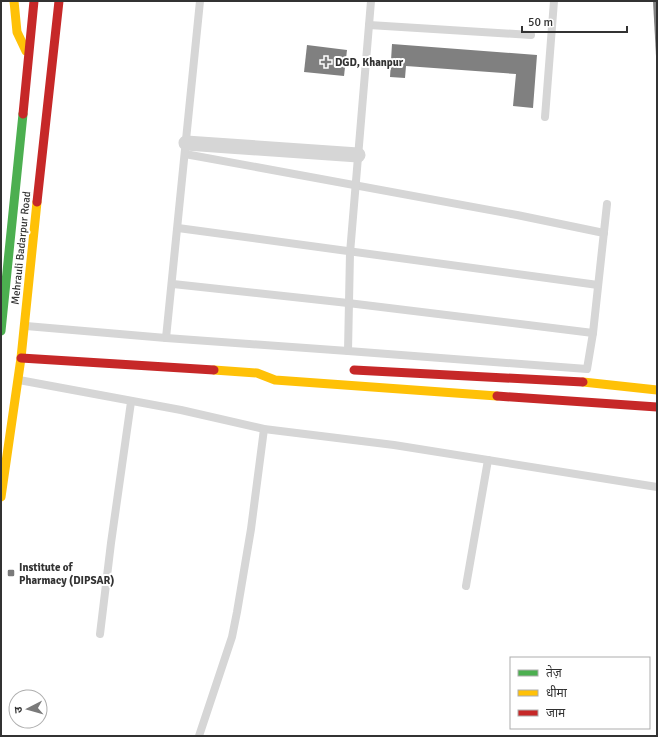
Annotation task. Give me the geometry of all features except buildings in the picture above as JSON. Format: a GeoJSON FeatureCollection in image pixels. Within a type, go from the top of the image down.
{"type":"FeatureCollection","features":[{"type":"Feature","properties":{"kind":"street"},"geometry":{"type":"LineString","coordinates":[[14,1],[17,32],[28,56]]}},
{"type":"Feature","properties":{"kind":"street","name":"Mehrauli Badarpur Road"},"geometry":{"type":"LineString","coordinates":[[1,331],[34,1]]}},
{"type":"Feature","properties":{"kind":"street","name":"Mehrauli Badarpur Road"},"geometry":{"type":"LineString","coordinates":[[1,497],[21,358],[51,61],[59,1]]}},
{"type":"Feature","properties":{"kind":"street"},"geometry":{"type":"LineString","coordinates":[[186,148],[358,155]]}},
{"type":"Feature","properties":{"kind":"street"},"geometry":{"type":"LineString","coordinates":[[21,358],[257,373],[275,380],[347,377],[587,382],[657,390]]}},
{"type":"Feature","properties":{"kind":"street"},"geometry":{"type":"LineString","coordinates":[[257,373],[269,368]]}},
{"type":"Feature","properties":{"kind":"street"},"geometry":{"type":"LineString","coordinates":[[347,377],[657,407]]}},
{"type":"Feature","properties":{"kind":"lane"},"geometry":{"type":"LineString","coordinates":[[166,338],[173,284],[200,1]]}},
{"type":"Feature","properties":{"kind":"lane"},"geometry":{"type":"LineString","coordinates":[[348,351],[350,253],[371,1]]}},
{"type":"Feature","properties":{"kind":"lane"},"geometry":{"type":"LineString","coordinates":[[545,117],[554,1]]}},
{"type":"Feature","properties":{"kind":"lane"},"geometry":{"type":"LineString","coordinates":[[369,25],[531,35]]}},
{"type":"Feature","properties":{"kind":"lane"},"geometry":{"type":"LineString","coordinates":[[186,148],[355,186],[604,233]]}},
{"type":"Feature","properties":{"kind":"lane"},"geometry":{"type":"LineString","coordinates":[[24,326],[586,369],[593,333],[607,204]]}},
{"type":"Feature","properties":{"kind":"lane"},"geometry":{"type":"LineString","coordinates":[[178,228],[350,253],[598,285]]}},
{"type":"Feature","properties":{"kind":"lane"},"geometry":{"type":"LineString","coordinates":[[173,284],[348,303],[593,333]]}},
{"type":"Feature","properties":{"kind":"lane"},"geometry":{"type":"LineString","coordinates":[[17,380],[181,410],[264,429],[394,445],[657,487]]}},
{"type":"Feature","properties":{"kind":"lane"},"geometry":{"type":"LineString","coordinates":[[100,634],[111,543],[132,402]]}},
{"type":"Feature","properties":{"kind":"lane"},"geometry":{"type":"LineString","coordinates":[[199,736],[232,636],[251,530],[264,429]]}},
{"type":"Feature","properties":{"kind":"lane"},"geometry":{"type":"LineString","coordinates":[[466,586],[488,460]]}},
{"type":"Feature","properties":{"kind":"traffic: fast"},"geometry":{"type":"LineString","coordinates":[[1,331],[23,114]]}},
{"type":"Feature","properties":{"kind":"traffic: slow"},"geometry":{"type":"LineString","coordinates":[[14,1],[17,32],[26,51]]}},
{"type":"Feature","properties":{"kind":"traffic: slow"},"geometry":{"type":"LineString","coordinates":[[1,497],[21,358],[37,202]]}},
{"type":"Feature","properties":{"kind":"traffic: slow"},"geometry":{"type":"LineString","coordinates":[[214,370],[257,373],[275,380],[497,396]]}},
{"type":"Feature","properties":{"kind":"traffic: slow"},"geometry":{"type":"LineString","coordinates":[[583,382],[657,390]]}},
{"type":"Feature","properties":{"kind":"traffic: jam"},"geometry":{"type":"LineString","coordinates":[[23,114],[34,1]]}},
{"type":"Feature","properties":{"kind":"traffic: jam"},"geometry":{"type":"LineString","coordinates":[[37,202],[59,1]]}},
{"type":"Feature","properties":{"kind":"traffic: jam"},"geometry":{"type":"LineString","coordinates":[[21,358],[214,370]]}},
{"type":"Feature","properties":{"kind":"traffic: jam"},"geometry":{"type":"LineString","coordinates":[[354,370],[583,382]]}},
{"type":"Feature","properties":{"kind":"traffic: jam"},"geometry":{"type":"LineString","coordinates":[[497,396],[657,407]]}},
{"type":"Feature","properties":{"kind":"place","name":"DGD, Khanpur"},"geometry":{"type":"Point","coordinates":[326,62]}},
{"type":"Feature","properties":{"kind":"place","name":"Institute of Pharmacy (DIPSAR)"},"geometry":{"type":"Point","coordinates":[11,573]}}]}
